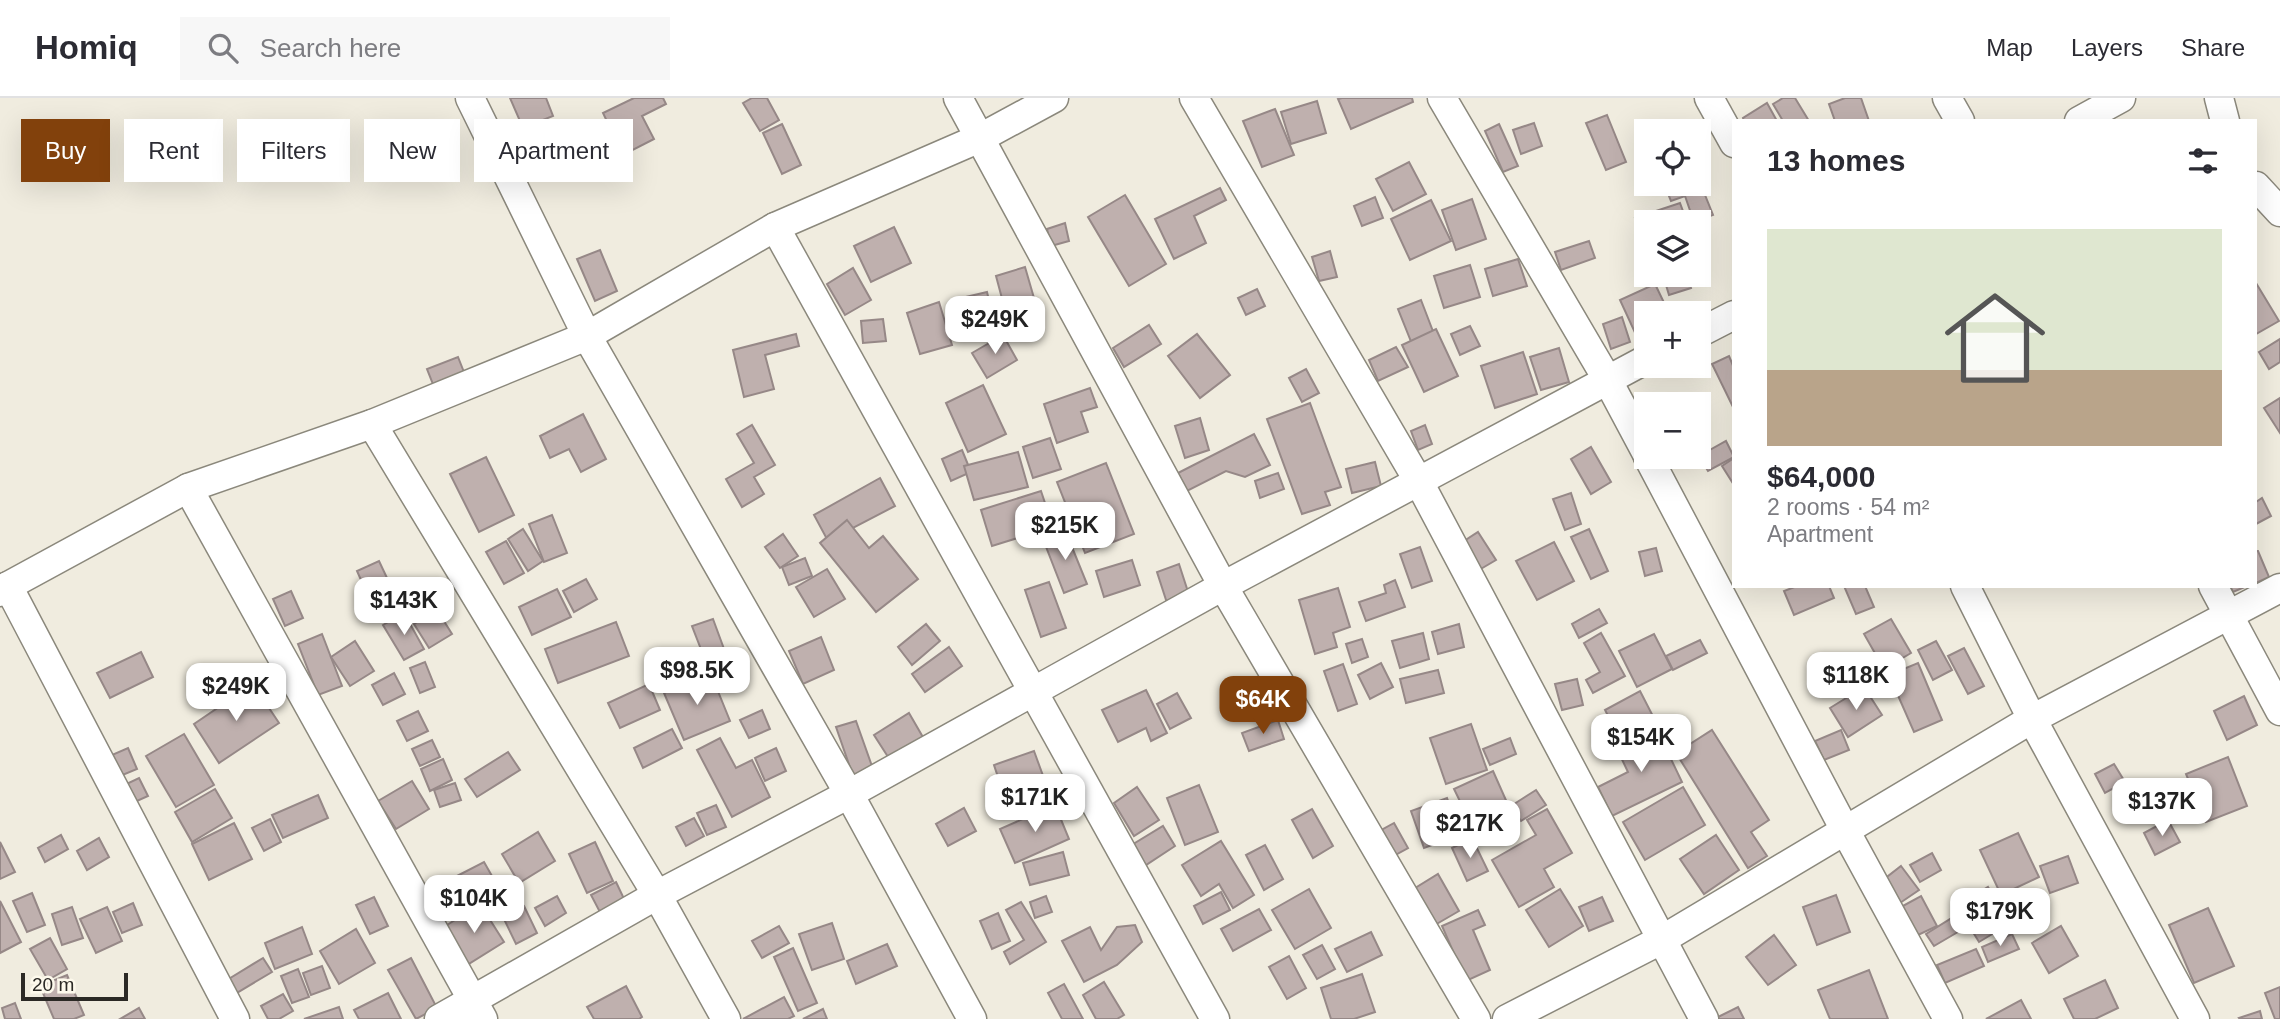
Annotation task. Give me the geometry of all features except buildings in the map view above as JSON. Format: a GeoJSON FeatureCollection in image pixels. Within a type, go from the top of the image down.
{"type":"FeatureCollection","features":[{"type":"Feature","properties":{"kind":"street"},"geometry":{"type":"LineString","coordinates":[[470,98],[587,336],[849,794],[972,1019]]}},
{"type":"Feature","properties":{"kind":"street"},"geometry":{"type":"LineString","coordinates":[[958,98],[1223,586],[1476,1019]]}},
{"type":"Feature","properties":{"kind":"street"},"geometry":{"type":"LineString","coordinates":[[235,1019],[4,589],[188,488],[372,424],[587,336],[775,227],[980,138],[1054,98]]}},
{"type":"Feature","properties":{"kind":"street"},"geometry":{"type":"LineString","coordinates":[[1194,98],[1419,482],[1704,1019]]}},
{"type":"Feature","properties":{"kind":"street"},"geometry":{"type":"LineString","coordinates":[[1442,98],[1607,379],[1634,430]]}},
{"type":"Feature","properties":{"kind":"street"},"geometry":{"type":"LineString","coordinates":[[1709,98],[1732,139]]}},
{"type":"Feature","properties":{"kind":"street"},"geometry":{"type":"LineString","coordinates":[[1947,98],[1959,119]]}},
{"type":"Feature","properties":{"kind":"street"},"geometry":{"type":"LineString","coordinates":[[2083,119],[2121,98]]}},
{"type":"Feature","properties":{"kind":"street"},"geometry":{"type":"LineString","coordinates":[[2219,98],[2224,119]]}},
{"type":"Feature","properties":{"kind":"street"},"geometry":{"type":"LineString","coordinates":[[2257,187],[2280,212]]}},
{"type":"Feature","properties":{"kind":"street"},"geometry":{"type":"LineString","coordinates":[[775,227],[1215,1019]]}},
{"type":"Feature","properties":{"kind":"street"},"geometry":{"type":"LineString","coordinates":[[1711,326],[1732,316]]}},
{"type":"Feature","properties":{"kind":"street"},"geometry":{"type":"LineString","coordinates":[[439,1019],[478,1010],[657,895],[849,794],[1223,586],[1634,366]]}},
{"type":"Feature","properties":{"kind":"street"},"geometry":{"type":"LineString","coordinates":[[372,424],[657,895],[726,1019]]}},
{"type":"Feature","properties":{"kind":"street"},"geometry":{"type":"LineString","coordinates":[[1654,469],[1948,1019]]}},
{"type":"Feature","properties":{"kind":"street"},"geometry":{"type":"LineString","coordinates":[[188,488],[478,1010]]}},
{"type":"Feature","properties":{"kind":"street"},"geometry":{"type":"LineString","coordinates":[[1966,588],[2032,719],[2195,1019]]}},
{"type":"Feature","properties":{"kind":"street"},"geometry":{"type":"LineString","coordinates":[[2214,588],[2280,711]]}},
{"type":"Feature","properties":{"kind":"street"},"geometry":{"type":"LineString","coordinates":[[1507,1019],[1663,939],[2032,719],[2280,588]]}}]}
